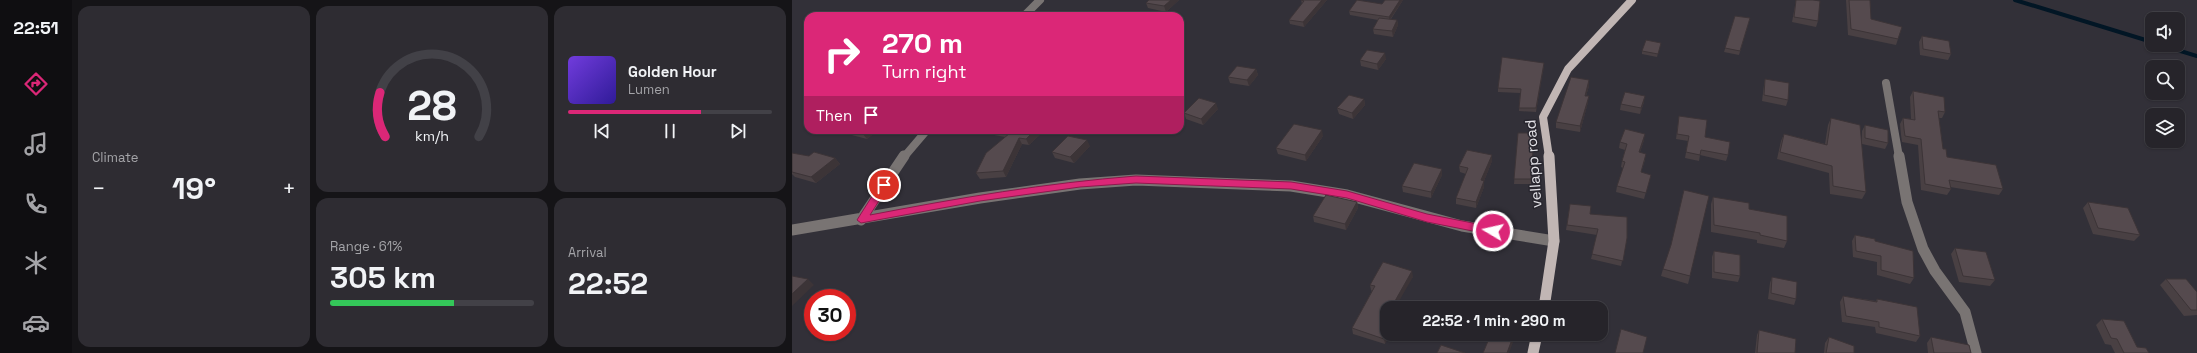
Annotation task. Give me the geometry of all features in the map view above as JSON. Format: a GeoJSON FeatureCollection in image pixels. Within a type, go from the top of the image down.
{"type":"FeatureCollection","features":[{"type":"Feature","properties":{"kind":"main road","name":"vellapp road"},"geometry":{"type":"LineString","coordinates":[[1545,301],[1554,241],[1550,159],[1543,117],[1568,69],[1632,0]]}},
{"type":"Feature","properties":{"kind":"main road"},"geometry":{"type":"LineString","coordinates":[[1533,353],[1536,341]]}},
{"type":"Feature","properties":{"kind":"street"},"geometry":{"type":"LineString","coordinates":[[1028,12],[1040,0]]}},
{"type":"Feature","properties":{"kind":"street"},"geometry":{"type":"LineString","coordinates":[[1886,83],[1907,202],[1923,249],[1935,271],[1965,312],[1976,353]]}},
{"type":"Feature","properties":{"kind":"street"},"geometry":{"type":"LineString","coordinates":[[861,220],[910,148],[922,134]]}},
{"type":"Feature","properties":{"kind":"street"},"geometry":{"type":"LineString","coordinates":[[792,230],[861,220],[980,198],[1080,184],[1136,180],[1291,186],[1347,194],[1462,226],[1554,241]]}},
{"type":"Feature","properties":{"kind":"building"},"geometry":{"type":"Polygon","coordinates":[[[1149,0],[1171,0],[1164,6],[1146,3],[1149,0]]]}},
{"type":"Feature","properties":{"kind":"building"},"geometry":{"type":"Polygon","coordinates":[[[1301,0],[1322,0],[1303,22],[1289,20],[1304,1],[1301,0]]]}},
{"type":"Feature","properties":{"kind":"building"},"geometry":{"type":"Polygon","coordinates":[[[1357,0],[1382,4],[1385,0],[1400,0],[1389,17],[1349,11],[1357,0]]]}},
{"type":"Feature","properties":{"kind":"building"},"geometry":{"type":"Polygon","coordinates":[[[1796,0],[1820,1],[1818,21],[1794,17],[1796,0]]]}},
{"type":"Feature","properties":{"kind":"building"},"geometry":{"type":"Polygon","coordinates":[[[1849,0],[1870,0],[1871,19],[1902,27],[1898,39],[1851,29],[1849,0]]]}},
{"type":"Feature","properties":{"kind":"building"},"geometry":{"type":"Polygon","coordinates":[[[1735,16],[1750,18],[1740,51],[1725,48],[1735,16]]]}},
{"type":"Feature","properties":{"kind":"building"},"geometry":{"type":"Polygon","coordinates":[[[1379,18],[1397,20],[1392,31],[1373,29],[1379,18]]]}},
{"type":"Feature","properties":{"kind":"building"},"geometry":{"type":"Polygon","coordinates":[[[1922,36],[1949,41],[1951,54],[1923,49],[1922,36]]]}},
{"type":"Feature","properties":{"kind":"building"},"geometry":{"type":"Polygon","coordinates":[[[1646,40],[1661,43],[1658,54],[1642,51],[1646,40]]]}},
{"type":"Feature","properties":{"kind":"building"},"geometry":{"type":"Polygon","coordinates":[[[1367,50],[1385,53],[1377,64],[1360,60],[1367,50]]]}},
{"type":"Feature","properties":{"kind":"building"},"geometry":{"type":"Polygon","coordinates":[[[1502,57],[1544,63],[1536,108],[1519,108],[1521,89],[1498,88],[1502,57]]]}},
{"type":"Feature","properties":{"kind":"building"},"geometry":{"type":"Polygon","coordinates":[[[1237,66],[1256,69],[1247,80],[1228,77],[1237,66]]]}},
{"type":"Feature","properties":{"kind":"building"},"geometry":{"type":"Polygon","coordinates":[[[1571,77],[1589,80],[1585,96],[1589,96],[1580,126],[1556,122],[1571,77]]]}},
{"type":"Feature","properties":{"kind":"building"},"geometry":{"type":"Polygon","coordinates":[[[1765,79],[1789,83],[1788,100],[1764,95],[1765,79]]]}},
{"type":"Feature","properties":{"kind":"building"},"geometry":{"type":"Polygon","coordinates":[[[1913,91],[1944,97],[1945,112],[1938,111],[1943,149],[1946,149],[1947,157],[1996,165],[2003,189],[1949,180],[1951,189],[1925,184],[1921,139],[1905,136],[1904,129],[1903,118],[1915,120],[1913,91]]]}},
{"type":"Feature","properties":{"kind":"building"},"geometry":{"type":"Polygon","coordinates":[[[1625,92],[1645,96],[1641,108],[1621,104],[1625,92]]]}},
{"type":"Feature","properties":{"kind":"building"},"geometry":{"type":"Polygon","coordinates":[[[1349,95],[1364,99],[1352,113],[1337,108],[1349,95]]]}},
{"type":"Feature","properties":{"kind":"building"},"geometry":{"type":"Polygon","coordinates":[[[1199,98],[1216,103],[1201,119],[1184,113],[1199,98]]]}},
{"type":"Feature","properties":{"kind":"building"},"geometry":{"type":"Polygon","coordinates":[[[1679,116],[1707,120],[1705,137],[1730,142],[1728,155],[1701,150],[1700,155],[1686,152],[1689,136],[1677,134],[1679,116]]]}},
{"type":"Feature","properties":{"kind":"building"},"geometry":{"type":"Polygon","coordinates":[[[1831,118],[1860,125],[1866,192],[1833,186],[1832,166],[1780,152],[1784,134],[1827,145],[1831,118]]]}},
{"type":"Feature","properties":{"kind":"building"},"geometry":{"type":"Polygon","coordinates":[[[1294,124],[1322,130],[1305,155],[1276,148],[1294,124]]]}},
{"type":"Feature","properties":{"kind":"building"},"geometry":{"type":"Polygon","coordinates":[[[1865,125],[1888,130],[1888,143],[1865,138],[1865,125]]]}},
{"type":"Feature","properties":{"kind":"building"},"geometry":{"type":"Polygon","coordinates":[[[1625,129],[1645,134],[1639,152],[1646,154],[1641,172],[1651,175],[1646,193],[1617,186],[1625,162],[1622,161],[1627,144],[1620,142],[1625,129]]]}},
{"type":"Feature","properties":{"kind":"building"},"geometry":{"type":"Polygon","coordinates":[[[1518,133],[1534,133],[1531,179],[1514,179],[1518,133]]]}},
{"type":"Feature","properties":{"kind":"building"},"geometry":{"type":"Polygon","coordinates":[[[1009,134],[1031,134],[1026,139],[1019,138],[1003,171],[976,173],[986,153],[1009,134]]]}},
{"type":"Feature","properties":{"kind":"building"},"geometry":{"type":"Polygon","coordinates":[[[1068,136],[1087,140],[1070,157],[1052,152],[1068,136]]]}},
{"type":"Feature","properties":{"kind":"building"},"geometry":{"type":"Polygon","coordinates":[[[1467,150],[1492,155],[1481,180],[1484,181],[1476,202],[1456,198],[1468,168],[1459,166],[1467,150]]]}},
{"type":"Feature","properties":{"kind":"building"},"geometry":{"type":"Polygon","coordinates":[[[814,152],[835,158],[811,177],[792,172],[792,153],[809,156],[814,152]]]}},
{"type":"Feature","properties":{"kind":"building"},"geometry":{"type":"Polygon","coordinates":[[[1414,163],[1442,169],[1431,192],[1402,186],[1414,163]]]}},
{"type":"Feature","properties":{"kind":"building"},"geometry":{"type":"Polygon","coordinates":[[[1684,190],[1709,196],[1690,276],[1663,269],[1671,245],[1684,190]]]}},
{"type":"Feature","properties":{"kind":"building"},"geometry":{"type":"Polygon","coordinates":[[[1326,195],[1357,202],[1345,224],[1313,216],[1326,195]]]}},
{"type":"Feature","properties":{"kind":"building"},"geometry":{"type":"Polygon","coordinates":[[[1713,197],[1749,203],[1749,209],[1787,216],[1787,241],[1760,235],[1760,233],[1714,225],[1713,197]]]}},
{"type":"Feature","properties":{"kind":"building"},"geometry":{"type":"Polygon","coordinates":[[[2088,202],[2128,208],[2140,235],[2098,228],[2088,202]]]}},
{"type":"Feature","properties":{"kind":"building"},"geometry":{"type":"Polygon","coordinates":[[[1570,204],[1591,206],[1590,214],[1627,217],[1627,238],[1623,261],[1592,254],[1598,229],[1567,225],[1570,204]]]}},
{"type":"Feature","properties":{"kind":"building"},"geometry":{"type":"Polygon","coordinates":[[[1855,235],[1875,239],[1875,241],[1913,251],[1914,278],[1881,270],[1881,256],[1856,251],[1855,235]]]}},
{"type":"Feature","properties":{"kind":"building"},"geometry":{"type":"Polygon","coordinates":[[[1955,248],[1986,252],[1995,280],[1963,276],[1955,248]]]}},
{"type":"Feature","properties":{"kind":"building"},"geometry":{"type":"Polygon","coordinates":[[[1714,251],[1740,255],[1740,276],[1714,272],[1714,251]]]}},
{"type":"Feature","properties":{"kind":"building"},"geometry":{"type":"Polygon","coordinates":[[[1383,262],[1412,271],[1395,301],[1380,301],[1380,338],[1352,328],[1375,286],[1370,285],[1383,262]]]}},
{"type":"Feature","properties":{"kind":"building"},"geometry":{"type":"Polygon","coordinates":[[[792,276],[808,279],[792,294],[792,276]]]}},
{"type":"Feature","properties":{"kind":"building"},"geometry":{"type":"Polygon","coordinates":[[[1772,277],[1797,282],[1796,299],[1771,293],[1772,277]]]}},
{"type":"Feature","properties":{"kind":"building"},"geometry":{"type":"Polygon","coordinates":[[[2166,279],[2186,279],[2197,292],[2197,310],[2191,310],[2166,279]]]}},
{"type":"Feature","properties":{"kind":"building"},"geometry":{"type":"Polygon","coordinates":[[[1843,296],[1877,302],[1877,299],[1917,307],[1920,336],[1879,327],[1879,322],[1846,316],[1843,296]]]}},
{"type":"Feature","properties":{"kind":"building"},"geometry":{"type":"Polygon","coordinates":[[[2102,319],[2124,321],[2137,347],[2146,348],[2149,353],[2124,353],[2117,339],[2111,338],[2102,319]]]}},
{"type":"Feature","properties":{"kind":"building"},"geometry":{"type":"Polygon","coordinates":[[[1621,329],[1647,337],[1643,353],[1615,353],[1621,329]]]}},
{"type":"Feature","properties":{"kind":"building"},"geometry":{"type":"Polygon","coordinates":[[[1759,330],[1796,339],[1795,353],[1757,353],[1759,330]]]}},
{"type":"Feature","properties":{"kind":"building"},"geometry":{"type":"Polygon","coordinates":[[[1829,337],[1854,346],[1854,353],[1826,353],[1829,337]]]}},
{"type":"Feature","properties":{"kind":"building"},"geometry":{"type":"Polygon","coordinates":[[[1931,337],[1969,345],[1971,353],[1934,353],[1931,337]]]}},
{"type":"Feature","properties":{"kind":"building"},"geometry":{"type":"Polygon","coordinates":[[[1488,341],[1511,341],[1507,353],[1483,353],[1488,341]]]}},
{"type":"Feature","properties":{"kind":"building"},"geometry":{"type":"Polygon","coordinates":[[[1441,345],[1465,353],[1437,353],[1441,345]]]}},
{"type":"Feature","properties":{"kind":"waterway"},"geometry":{"type":"LineString","coordinates":[[2015,0],[2145,40]]}},
{"type":"Feature","properties":{"kind":"waterway"},"geometry":{"type":"LineString","coordinates":[[2184,52],[2197,56]]}},
{"type":"Feature","properties":{"kind":"route"},"geometry":{"type":"LineString","coordinates":[[884,185],[861,220],[980,198],[1080,184],[1136,180],[1291,186],[1347,194],[1427,218],[1493,231]]}}]}
